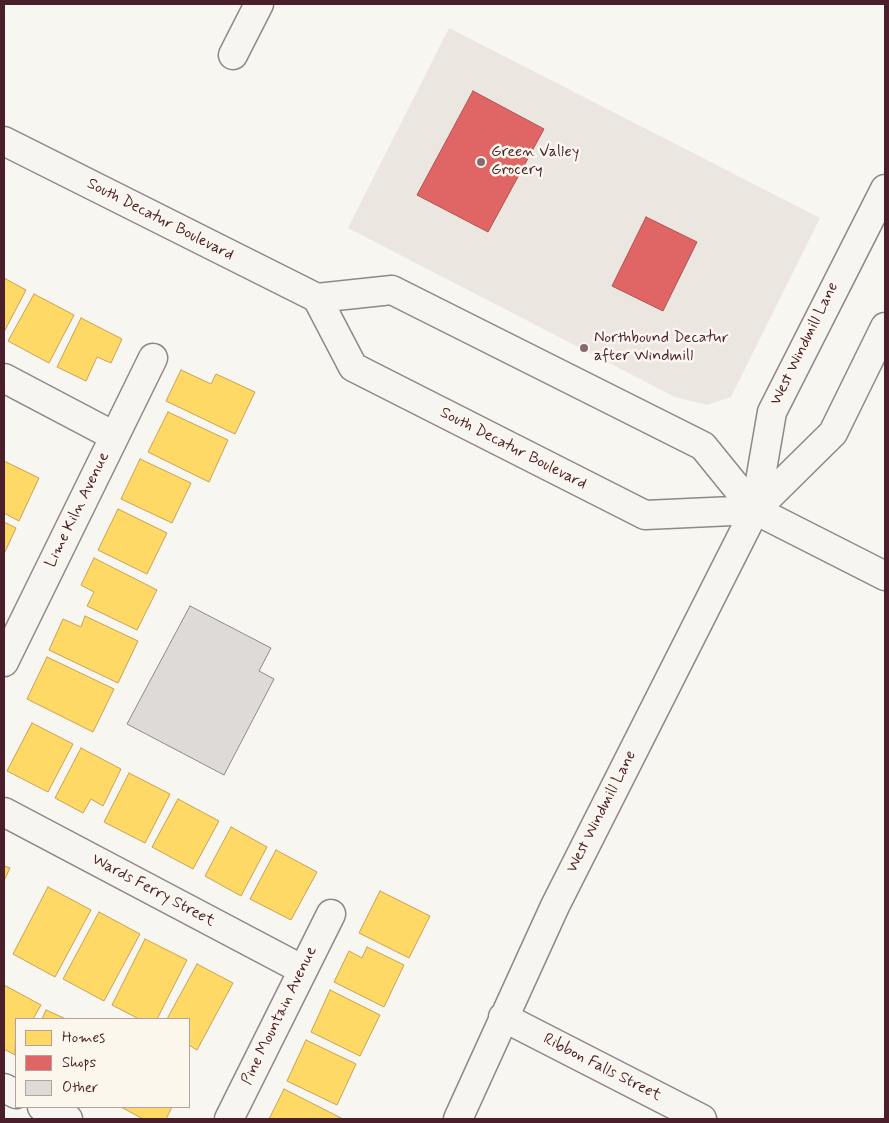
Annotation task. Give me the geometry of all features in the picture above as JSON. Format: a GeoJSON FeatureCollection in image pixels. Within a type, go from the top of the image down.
{"type":"FeatureCollection","features":[{"type":"Feature","properties":{"kind":"street"},"geometry":{"type":"LineString","coordinates":[[234,55],[258,4]]}},
{"type":"Feature","properties":{"kind":"street","name":"South Decatur Boulevard"},"geometry":{"type":"LineString","coordinates":[[4,141],[317,298],[353,367],[644,516],[755,510]]}},
{"type":"Feature","properties":{"kind":"street","name":"West Windmill Lane"},"geometry":{"type":"LineString","coordinates":[[458,1119],[555,906],[755,510],[772,412],[885,189]]}},
{"type":"Feature","properties":{"kind":"street"},"geometry":{"type":"LineString","coordinates":[[317,298],[392,290],[703,446],[755,510],[885,576]]}},
{"type":"Feature","properties":{"kind":"street","name":"West Windmill Lane"},"geometry":{"type":"LineString","coordinates":[[755,510],[833,433],[885,327]]}},
{"type":"Feature","properties":{"kind":"street","name":"Lime Kiln Avenue"},"geometry":{"type":"LineString","coordinates":[[4,662],[153,358]]}},
{"type":"Feature","properties":{"kind":"street"},"geometry":{"type":"LineString","coordinates":[[4,378],[114,436]]}},
{"type":"Feature","properties":{"kind":"street","name":"Wards Ferry Street"},"geometry":{"type":"LineString","coordinates":[[4,812],[302,970]]}},
{"type":"Feature","properties":{"kind":"street","name":"Pine Mountain Avenue"},"geometry":{"type":"LineString","coordinates":[[229,1119],[331,914]]}},
{"type":"Feature","properties":{"kind":"street","name":"Ribbon Falls Street"},"geometry":{"type":"LineString","coordinates":[[503,1017],[702,1119]]}},
{"type":"Feature","properties":{"kind":"street"},"geometry":{"type":"LineString","coordinates":[[44,1108],[68,1119]]}},
{"type":"Feature","properties":{"kind":"shaded area"},"geometry":{"type":"Polygon","coordinates":[[[449,28],[820,218],[731,397],[707,405],[675,397],[348,228],[449,28]]]}},
{"type":"Feature","properties":{"kind":"building: Homes"},"geometry":{"type":"Polygon","coordinates":[[[4,278],[26,290],[4,332],[4,278]]]}},
{"type":"Feature","properties":{"kind":"building: Homes"},"geometry":{"type":"Polygon","coordinates":[[[34,294],[74,315],[49,363],[8,341],[34,294]]]}},
{"type":"Feature","properties":{"kind":"building: Homes"},"geometry":{"type":"Polygon","coordinates":[[[81,318],[122,339],[111,363],[97,357],[86,381],[57,367],[81,318]]]}},
{"type":"Feature","properties":{"kind":"building: Homes"},"geometry":{"type":"Polygon","coordinates":[[[181,370],[211,384],[216,374],[255,392],[235,434],[166,401],[181,370]]]}},
{"type":"Feature","properties":{"kind":"building: Homes"},"geometry":{"type":"Polygon","coordinates":[[[168,412],[228,440],[209,482],[148,452],[168,412]]]}},
{"type":"Feature","properties":{"kind":"building: Homes"},"geometry":{"type":"Polygon","coordinates":[[[140,459],[191,483],[172,523],[121,499],[140,459]]]}},
{"type":"Feature","properties":{"kind":"building: Homes"},"geometry":{"type":"Polygon","coordinates":[[[4,461],[39,478],[19,521],[4,513],[4,461]]]}},
{"type":"Feature","properties":{"kind":"building: Homes"},"geometry":{"type":"Polygon","coordinates":[[[118,509],[167,533],[147,574],[98,550],[118,509]]]}},
{"type":"Feature","properties":{"kind":"building: Homes"},"geometry":{"type":"Polygon","coordinates":[[[4,522],[16,528],[4,554],[4,522]]]}},
{"type":"Feature","properties":{"kind":"building: Homes"},"geometry":{"type":"Polygon","coordinates":[[[94,558],[157,590],[137,630],[87,606],[94,592],[81,585],[94,558]]]}},
{"type":"Feature","properties":{"kind":"building: Homes"},"geometry":{"type":"Polygon","coordinates":[[[85,616],[138,641],[118,683],[49,650],[63,619],[81,627],[85,616]]]}},
{"type":"Feature","properties":{"kind":"building: Homes"},"geometry":{"type":"Polygon","coordinates":[[[47,657],[114,689],[93,732],[27,699],[47,657]]]}},
{"type":"Feature","properties":{"kind":"building: Homes"},"geometry":{"type":"Polygon","coordinates":[[[32,723],[73,744],[48,792],[7,771],[32,723]]]}},
{"type":"Feature","properties":{"kind":"building: Homes"},"geometry":{"type":"Polygon","coordinates":[[[81,748],[121,769],[103,806],[91,799],[83,813],[55,798],[81,748]]]}},
{"type":"Feature","properties":{"kind":"building: Homes"},"geometry":{"type":"Polygon","coordinates":[[[129,773],[170,794],[145,843],[104,822],[129,773]]]}},
{"type":"Feature","properties":{"kind":"building: Homes"},"geometry":{"type":"Polygon","coordinates":[[[178,799],[219,821],[193,869],[152,847],[178,799]]]}},
{"type":"Feature","properties":{"kind":"building: Homes"},"geometry":{"type":"Polygon","coordinates":[[[231,827],[267,847],[241,896],[205,876],[231,827]]]}},
{"type":"Feature","properties":{"kind":"building: Homes"},"geometry":{"type":"Polygon","coordinates":[[[276,850],[317,872],[291,920],[250,899],[276,850]]]}},
{"type":"Feature","properties":{"kind":"building: Homes"},"geometry":{"type":"Polygon","coordinates":[[[4,866],[10,868],[4,881],[4,866]]]}},
{"type":"Feature","properties":{"kind":"building: Homes"},"geometry":{"type":"Polygon","coordinates":[[[48,887],[91,910],[55,977],[13,954],[48,887]]]}},
{"type":"Feature","properties":{"kind":"building: Homes"},"geometry":{"type":"Polygon","coordinates":[[[380,891],[430,916],[409,958],[359,933],[380,891]]]}},
{"type":"Feature","properties":{"kind":"building: Homes"},"geometry":{"type":"Polygon","coordinates":[[[99,912],[140,934],[104,1001],[63,979],[99,912]]]}},
{"type":"Feature","properties":{"kind":"building: Homes"},"geometry":{"type":"Polygon","coordinates":[[[145,939],[187,960],[158,1018],[137,1018],[112,1005],[145,939]]]}},
{"type":"Feature","properties":{"kind":"building: Homes"},"geometry":{"type":"Polygon","coordinates":[[[367,947],[404,965],[384,1007],[334,982],[349,951],[362,958],[367,947]]]}},
{"type":"Feature","properties":{"kind":"building: Homes"},"geometry":{"type":"Polygon","coordinates":[[[197,964],[233,983],[197,1050],[190,1046],[190,1018],[168,1018],[197,964]]]}},
{"type":"Feature","properties":{"kind":"building: Homes"},"geometry":{"type":"Polygon","coordinates":[[[4,985],[41,1005],[34,1018],[15,1018],[15,1055],[4,1049],[4,985]]]}},
{"type":"Feature","properties":{"kind":"building: Homes"},"geometry":{"type":"Polygon","coordinates":[[[330,990],[380,1015],[360,1056],[311,1032],[330,990]]]}},
{"type":"Feature","properties":{"kind":"building: Homes"},"geometry":{"type":"Polygon","coordinates":[[[46,1010],[64,1018],[42,1018],[46,1010]]]}},
{"type":"Feature","properties":{"kind":"building: Homes"},"geometry":{"type":"Polygon","coordinates":[[[306,1040],[356,1064],[337,1105],[287,1081],[306,1040]]]}},
{"type":"Feature","properties":{"kind":"building: Homes"},"geometry":{"type":"Polygon","coordinates":[[[284,1089],[343,1119],[269,1119],[284,1089]]]}},
{"type":"Feature","properties":{"kind":"building: Homes"},"geometry":{"type":"Polygon","coordinates":[[[123,1108],[172,1108],[166,1119],[143,1119],[123,1108]]]}},
{"type":"Feature","properties":{"kind":"building: Shops","name":"Green Valley Grocery"},"geometry":{"type":"Polygon","coordinates":[[[473,91],[544,129],[488,232],[417,195],[473,91]]]}},
{"type":"Feature","properties":{"kind":"building: Shops"},"geometry":{"type":"Polygon","coordinates":[[[646,217],[697,242],[663,311],[612,286],[646,217]]]}},
{"type":"Feature","properties":{"kind":"building: Other"},"geometry":{"type":"Polygon","coordinates":[[[190,606],[271,648],[259,671],[274,679],[224,775],[127,724],[190,606]]]}},
{"type":"Feature","properties":{"kind":"place","name":"Green Valley Grocery"},"geometry":{"type":"Point","coordinates":[481,162]}},
{"type":"Feature","properties":{"kind":"place","name":"Northbound Decatur after Windmill"},"geometry":{"type":"Point","coordinates":[584,348]}}]}
